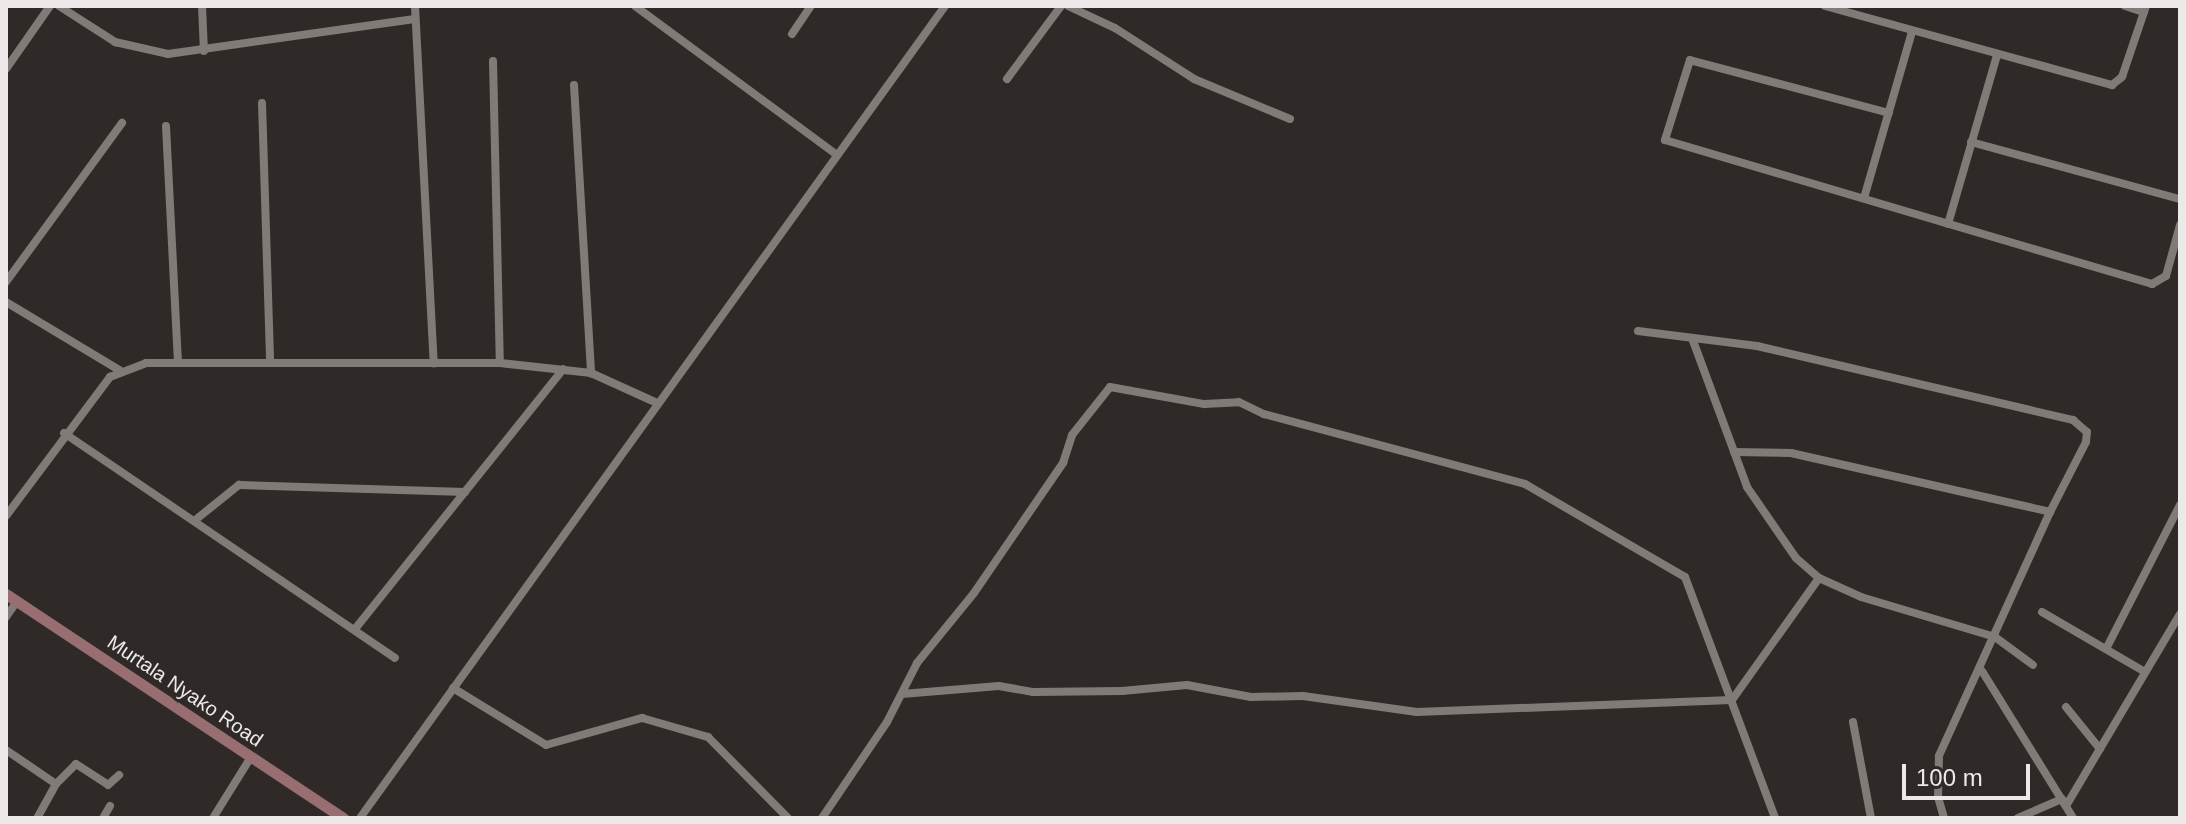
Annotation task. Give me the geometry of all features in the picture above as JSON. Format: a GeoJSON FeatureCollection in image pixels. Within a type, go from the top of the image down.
{"type":"FeatureCollection","features":[{"type":"Feature","properties":{"kind":"street"},"geometry":{"type":"LineString","coordinates":[[6,69],[50,6]]}},
{"type":"Feature","properties":{"kind":"street"},"geometry":{"type":"LineString","coordinates":[[59,6],[115,42],[144,52],[204,51],[415,19]]}},
{"type":"Feature","properties":{"kind":"street"},"geometry":{"type":"LineString","coordinates":[[202,6],[204,51]]}},
{"type":"Feature","properties":{"kind":"street"},"geometry":{"type":"LineString","coordinates":[[415,6],[434,363]]}},
{"type":"Feature","properties":{"kind":"street"},"geometry":{"type":"LineString","coordinates":[[635,6],[836,154]]}},
{"type":"Feature","properties":{"kind":"street"},"geometry":{"type":"LineString","coordinates":[[792,34],[811,6]]}},
{"type":"Feature","properties":{"kind":"street"},"geometry":{"type":"LineString","coordinates":[[360,818],[945,6]]}},
{"type":"Feature","properties":{"kind":"street"},"geometry":{"type":"LineString","coordinates":[[1007,79],[1061,6]]}},
{"type":"Feature","properties":{"kind":"street"},"geometry":{"type":"LineString","coordinates":[[1068,6],[1115,28],[1194,79],[1290,119]]}},
{"type":"Feature","properties":{"kind":"street"},"geometry":{"type":"LineString","coordinates":[[1827,6],[1997,55],[2118,84],[2145,9],[2125,6]]}},
{"type":"Feature","properties":{"kind":"street"},"geometry":{"type":"LineString","coordinates":[[1864,198],[1912,32]]}},
{"type":"Feature","properties":{"kind":"street"},"geometry":{"type":"LineString","coordinates":[[1948,224],[1997,55]]}},
{"type":"Feature","properties":{"kind":"street"},"geometry":{"type":"LineString","coordinates":[[1889,113],[1690,60],[1665,140],[1675,147],[1864,198],[2152,284],[2166,276],[2180,225]]}},
{"type":"Feature","properties":{"kind":"street"},"geometry":{"type":"LineString","coordinates":[[493,61],[500,363]]}},
{"type":"Feature","properties":{"kind":"street"},"geometry":{"type":"LineString","coordinates":[[574,85],[591,373]]}},
{"type":"Feature","properties":{"kind":"street"},"geometry":{"type":"LineString","coordinates":[[262,103],[270,360]]}},
{"type":"Feature","properties":{"kind":"street"},"geometry":{"type":"LineString","coordinates":[[6,282],[122,123]]}},
{"type":"Feature","properties":{"kind":"street"},"geometry":{"type":"LineString","coordinates":[[166,126],[178,359]]}},
{"type":"Feature","properties":{"kind":"street"},"geometry":{"type":"LineString","coordinates":[[1971,142],[2180,199]]}},
{"type":"Feature","properties":{"kind":"street"},"geometry":{"type":"LineString","coordinates":[[6,302],[119,370]]}},
{"type":"Feature","properties":{"kind":"street"},"geometry":{"type":"LineString","coordinates":[[1638,331],[1913,378],[2073,420],[2087,432],[2086,442],[2050,512],[1982,671],[1939,756],[1938,797],[1944,818]]}},
{"type":"Feature","properties":{"kind":"street"},"geometry":{"type":"LineString","coordinates":[[1692,338],[1734,452],[1769,525],[1819,578],[1861,597],[1995,637],[2033,665]]}},
{"type":"Feature","properties":{"kind":"street"},"geometry":{"type":"LineString","coordinates":[[6,516],[64,433],[119,370],[178,359],[500,363],[591,373],[657,403]]}},
{"type":"Feature","properties":{"kind":"street"},"geometry":{"type":"LineString","coordinates":[[355,629],[563,369]]}},
{"type":"Feature","properties":{"kind":"street"},"geometry":{"type":"LineString","coordinates":[[822,818],[902,694],[917,663],[974,593],[1063,463],[1072,435],[1110,387],[1204,404],[1239,402],[1264,414],[1306,421],[1536,489],[1685,577],[1775,818]]}},
{"type":"Feature","properties":{"kind":"street"},"geometry":{"type":"LineString","coordinates":[[64,433],[395,658]]}},
{"type":"Feature","properties":{"kind":"street"},"geometry":{"type":"LineString","coordinates":[[1734,452],[1791,453],[2050,512]]}},
{"type":"Feature","properties":{"kind":"street"},"geometry":{"type":"LineString","coordinates":[[194,521],[239,485],[465,492]]}},
{"type":"Feature","properties":{"kind":"street"},"geometry":{"type":"LineString","coordinates":[[2106,649],[2180,505]]}},
{"type":"Feature","properties":{"kind":"street"},"geometry":{"type":"LineString","coordinates":[[1732,700],[1819,578]]}},
{"type":"Feature","properties":{"kind":"street","name":"Murtala Nyako Road"},"geometry":{"type":"LineString","coordinates":[[6,594],[343,818]]}},
{"type":"Feature","properties":{"kind":"street"},"geometry":{"type":"LineString","coordinates":[[6,617],[17,601]]}},
{"type":"Feature","properties":{"kind":"street"},"geometry":{"type":"LineString","coordinates":[[2042,612],[2145,672]]}},
{"type":"Feature","properties":{"kind":"street"},"geometry":{"type":"LineString","coordinates":[[2018,818],[2064,802],[2100,749],[2180,614]]}},
{"type":"Feature","properties":{"kind":"street"},"geometry":{"type":"LineString","coordinates":[[1982,671],[2073,818]]}},
{"type":"Feature","properties":{"kind":"street"},"geometry":{"type":"LineString","coordinates":[[902,694],[999,686],[1033,692],[1122,691],[1187,685],[1251,697],[1303,696],[1417,712],[1732,700]]}},
{"type":"Feature","properties":{"kind":"street"},"geometry":{"type":"LineString","coordinates":[[453,688],[546,745],[642,718],[708,737],[788,818]]}},
{"type":"Feature","properties":{"kind":"street"},"geometry":{"type":"LineString","coordinates":[[2066,707],[2100,749]]}},
{"type":"Feature","properties":{"kind":"street"},"geometry":{"type":"LineString","coordinates":[[1853,722],[1871,818]]}},
{"type":"Feature","properties":{"kind":"street"},"geometry":{"type":"LineString","coordinates":[[6,750],[56,784]]}},
{"type":"Feature","properties":{"kind":"street"},"geometry":{"type":"LineString","coordinates":[[213,818],[251,757]]}},
{"type":"Feature","properties":{"kind":"street"},"geometry":{"type":"LineString","coordinates":[[37,818],[56,784],[76,764],[108,785],[119,775]]}},
{"type":"Feature","properties":{"kind":"street"},"geometry":{"type":"LineString","coordinates":[[103,818],[110,806]]}}]}
